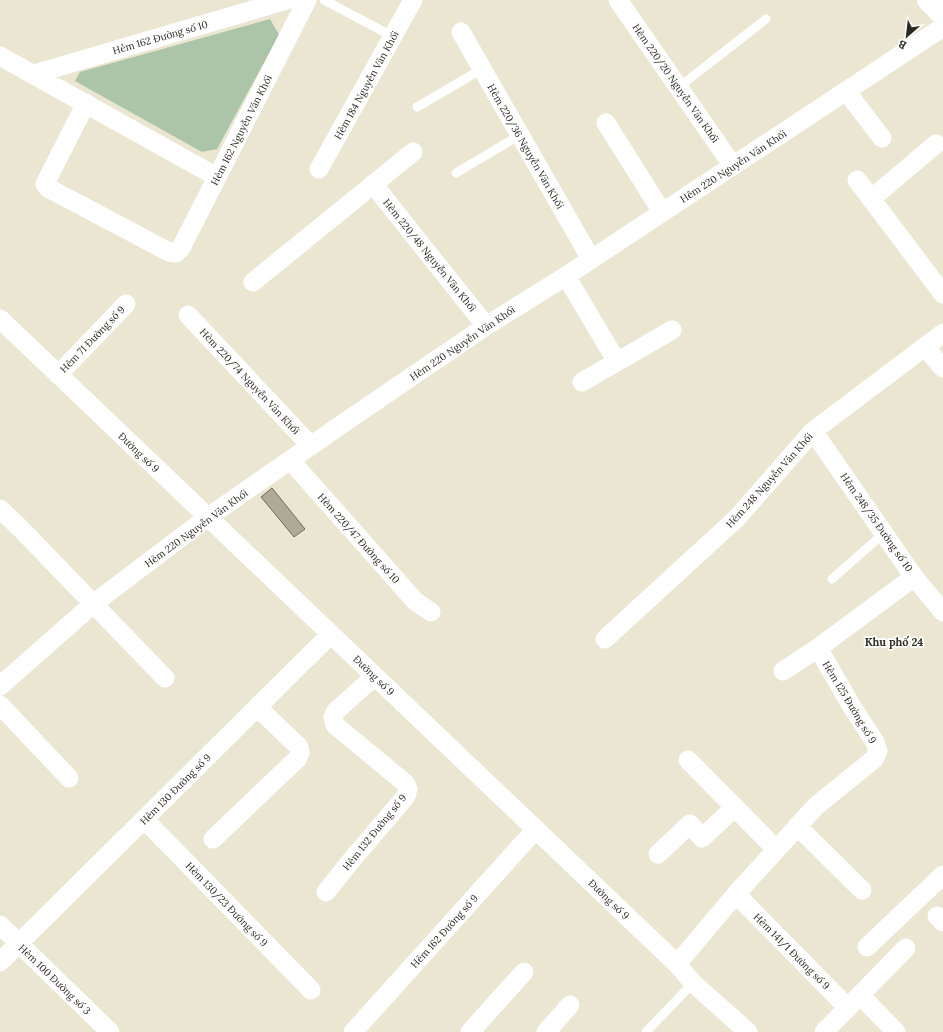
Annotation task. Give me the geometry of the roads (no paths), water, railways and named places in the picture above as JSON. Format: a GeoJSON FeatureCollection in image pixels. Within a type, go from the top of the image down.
{"type":"FeatureCollection","features":[{"type":"Feature","properties":{"kind":"street","name":"Hẻm 162 Đường số 10"},"geometry":{"type":"LineString","coordinates":[[34,74],[287,0]]}},
{"type":"Feature","properties":{"kind":"street","name":"Hẻm 162 Nguyễn Văn Khối"},"geometry":{"type":"LineString","coordinates":[[86,103],[45,184],[48,188],[169,252],[176,253],[181,248],[308,0]]}},
{"type":"Feature","properties":{"kind":"street","name":"Hẻm 184 Nguyễn Văn Khối"},"geometry":{"type":"LineString","coordinates":[[319,169],[412,0]]}},
{"type":"Feature","properties":{"kind":"street","name":"Hẻm 220/20 Nguyễn Văn Khối"},"geometry":{"type":"LineString","coordinates":[[618,0],[733,166]]}},
{"type":"Feature","properties":{"kind":"street"},"geometry":{"type":"LineString","coordinates":[[928,0],[943,15]]}},
{"type":"Feature","properties":{"kind":"street","name":"Hẻm 220 Nguyễn Văn Khối"},"geometry":{"type":"LineString","coordinates":[[0,686],[93,604],[208,518],[348,420],[486,326],[566,276],[943,27]]}},
{"type":"Feature","properties":{"kind":"street","name":"Hẻm 220/36 Nguyễn Văn Khối"},"geometry":{"type":"LineString","coordinates":[[461,32],[591,259]]}},
{"type":"Feature","properties":{"kind":"street"},"geometry":{"type":"LineString","coordinates":[[0,56],[217,177]]}},
{"type":"Feature","properties":{"kind":"street"},"geometry":{"type":"LineString","coordinates":[[846,91],[882,138]]}},
{"type":"Feature","properties":{"kind":"street"},"geometry":{"type":"LineString","coordinates":[[606,122],[662,212]]}},
{"type":"Feature","properties":{"kind":"street"},"geometry":{"type":"LineString","coordinates":[[871,199],[936,144]]}},
{"type":"Feature","properties":{"kind":"street"},"geometry":{"type":"LineString","coordinates":[[252,282],[413,152]]}},
{"type":"Feature","properties":{"kind":"street"},"geometry":{"type":"LineString","coordinates":[[857,180],[943,294]]}},
{"type":"Feature","properties":{"kind":"street","name":"Hẻm 220/48 Nguyễn Văn Khối"},"geometry":{"type":"LineString","coordinates":[[373,184],[486,326]]}},
{"type":"Feature","properties":{"kind":"street"},"geometry":{"type":"LineString","coordinates":[[566,276],[617,362]]}},
{"type":"Feature","properties":{"kind":"street","name":"Hẻm 71 Đường số 9"},"geometry":{"type":"LineString","coordinates":[[58,375],[126,304]]}},
{"type":"Feature","properties":{"kind":"street","name":"Hẻm 220/74 Nguyễn Văn Khối"},"geometry":{"type":"LineString","coordinates":[[188,315],[311,446]]}},
{"type":"Feature","properties":{"kind":"street","name":"Đường số 9"},"geometry":{"type":"LineString","coordinates":[[0,319],[536,829],[677,964],[693,982],[748,1032]]}},
{"type":"Feature","properties":{"kind":"street"},"geometry":{"type":"LineString","coordinates":[[582,382],[672,330]]}},
{"type":"Feature","properties":{"kind":"street","name":"Hẻm 248 Nguyễn Văn Khối"},"geometry":{"type":"LineString","coordinates":[[605,639],[737,518],[813,431],[943,333]]}},
{"type":"Feature","properties":{"kind":"street"},"geometry":{"type":"LineString","coordinates":[[925,347],[943,368]]}},
{"type":"Feature","properties":{"kind":"street","name":"Hẻm 248/35 Đường số 10"},"geometry":{"type":"LineString","coordinates":[[813,431],[914,577],[943,612]]}},
{"type":"Feature","properties":{"kind":"street","name":"Hẻm 220/47 Đường số 10"},"geometry":{"type":"LineString","coordinates":[[291,461],[415,601],[430,612]]}},
{"type":"Feature","properties":{"kind":"street"},"geometry":{"type":"LineString","coordinates":[[0,509],[165,678]]}},
{"type":"Feature","properties":{"kind":"street"},"geometry":{"type":"LineString","coordinates":[[783,671],[818,648],[914,577]]}},
{"type":"Feature","properties":{"kind":"street","name":"Hẻm 130 Đường số 9"},"geometry":{"type":"LineString","coordinates":[[0,962],[331,634]]}},
{"type":"Feature","properties":{"kind":"street","name":"Hẻm 125 Đường số 9"},"geometry":{"type":"LineString","coordinates":[[677,964],[736,894],[797,826],[816,806],[874,759],[878,751],[876,742],[852,707],[818,648]]}},
{"type":"Feature","properties":{"kind":"street","name":"Hẻm 132 Đường số 9"},"geometry":{"type":"LineString","coordinates":[[326,892],[406,796],[408,789],[405,783],[336,725],[333,717],[336,711],[375,676]]}},
{"type":"Feature","properties":{"kind":"street"},"geometry":{"type":"LineString","coordinates":[[0,705],[69,778]]}},
{"type":"Feature","properties":{"kind":"street"},"geometry":{"type":"LineString","coordinates":[[213,839],[297,759],[300,753],[298,747],[257,707]]}},
{"type":"Feature","properties":{"kind":"street"},"geometry":{"type":"LineString","coordinates":[[688,760],[776,849]]}},
{"type":"Feature","properties":{"kind":"street"},"geometry":{"type":"LineString","coordinates":[[658,854],[690,824],[702,838],[735,808]]}},
{"type":"Feature","properties":{"kind":"street","name":"Hẻm 130/23 Đường số 9"},"geometry":{"type":"LineString","coordinates":[[144,819],[310,990]]}},
{"type":"Feature","properties":{"kind":"street"},"geometry":{"type":"LineString","coordinates":[[797,826],[862,890]]}},
{"type":"Feature","properties":{"kind":"street","name":"Hẻm 162 Đường số 9"},"geometry":{"type":"LineString","coordinates":[[352,1032],[536,829]]}},
{"type":"Feature","properties":{"kind":"street"},"geometry":{"type":"LineString","coordinates":[[867,947],[943,875]]}},
{"type":"Feature","properties":{"kind":"street","name":"Hẻm 141/1 Đường số 9"},"geometry":{"type":"LineString","coordinates":[[736,894],[854,1001],[896,1032]]}},
{"type":"Feature","properties":{"kind":"street","name":"Hẻm 100 Đường số 3"},"geometry":{"type":"LineString","coordinates":[[0,925],[110,1032]]}},
{"type":"Feature","properties":{"kind":"street"},"geometry":{"type":"LineString","coordinates":[[824,1032],[906,948]]}},
{"type":"Feature","properties":{"kind":"street"},"geometry":{"type":"LineString","coordinates":[[470,1032],[524,972]]}},
{"type":"Feature","properties":{"kind":"street"},"geometry":{"type":"LineString","coordinates":[[546,1032],[570,1005]]}},
{"type":"Feature","properties":{"kind":"lane"},"geometry":{"type":"LineString","coordinates":[[324,0],[392,36]]}},
{"type":"Feature","properties":{"kind":"lane"},"geometry":{"type":"LineString","coordinates":[[679,87],[766,19]]}},
{"type":"Feature","properties":{"kind":"lane"},"geometry":{"type":"LineString","coordinates":[[417,107],[482,69]]}},
{"type":"Feature","properties":{"kind":"lane"},"geometry":{"type":"LineString","coordinates":[[456,173],[520,135]]}},
{"type":"Feature","properties":{"kind":"lane"},"geometry":{"type":"LineString","coordinates":[[832,579],[884,533]]}},
{"type":"Feature","properties":{"kind":"lane"},"geometry":{"type":"LineString","coordinates":[[646,1032],[693,982]]}},
{"type":"Feature","properties":{"kind":"district","name":"Khu phố 24"},"geometry":{"type":"Point","coordinates":[894,642]}}]}
